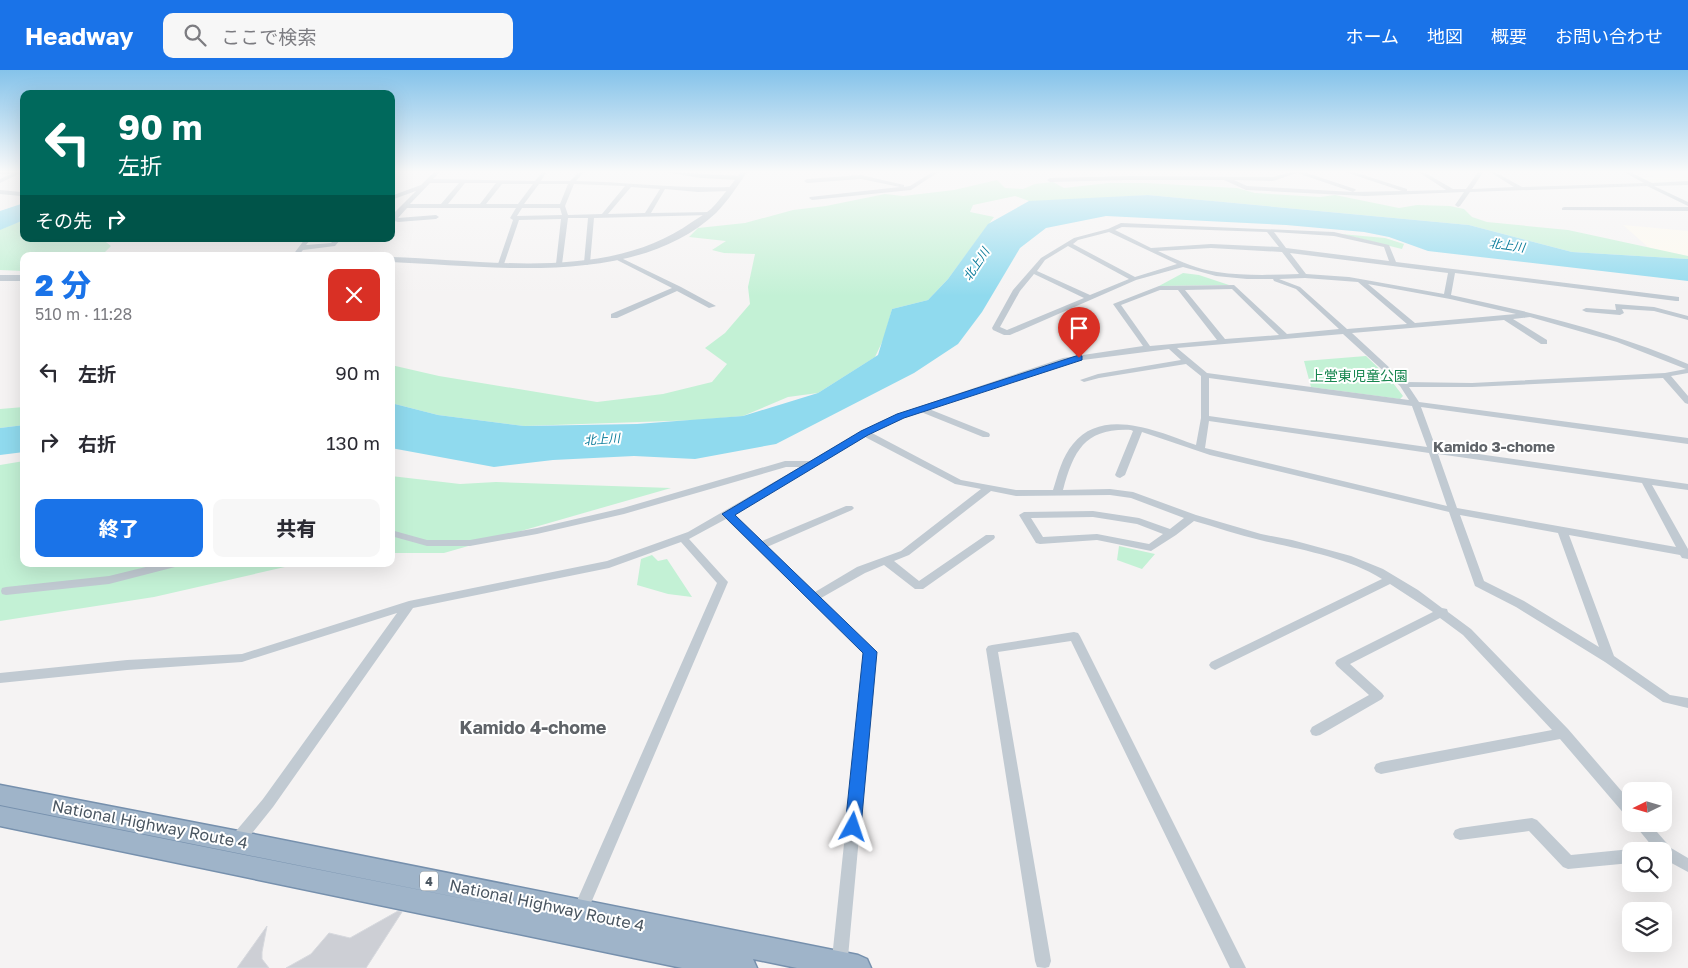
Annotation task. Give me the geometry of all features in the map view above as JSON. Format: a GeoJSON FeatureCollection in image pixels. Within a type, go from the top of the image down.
{"type":"FeatureCollection","features":[{"type":"Feature","properties":{"kind":"highway","name":"National Highway Route 4"},"geometry":{"type":"LineString","coordinates":[[0,795],[238,841],[845,967]]}},
{"type":"Feature","properties":{"kind":"highway","name":"National Highway Route 4"},"geometry":{"type":"LineString","coordinates":[[0,816],[744,968]]}},
{"type":"Feature","properties":{"kind":"street"},"geometry":{"type":"LineString","coordinates":[[517,213],[514,218],[517,218]]}},
{"type":"Feature","properties":{"kind":"street"},"geometry":{"type":"LineString","coordinates":[[517,218],[565,215],[710,213]]}},
{"type":"Feature","properties":{"kind":"street"},"geometry":{"type":"LineString","coordinates":[[395,259],[501,264],[560,264],[619,259],[639,254],[681,236],[710,213]]}},
{"type":"Feature","properties":{"kind":"street"},"geometry":{"type":"LineString","coordinates":[[560,264],[565,215]]}},
{"type":"Feature","properties":{"kind":"street"},"geometry":{"type":"LineString","coordinates":[[587,263],[591,215]]}},
{"type":"Feature","properties":{"kind":"street"},"geometry":{"type":"LineString","coordinates":[[395,219],[436,217]]}},
{"type":"Feature","properties":{"kind":"street"},"geometry":{"type":"LineString","coordinates":[[501,264],[517,218]]}},
{"type":"Feature","properties":{"kind":"street"},"geometry":{"type":"LineString","coordinates":[[1182,265],[1134,279],[1007,333],[996,328],[1017,290],[1043,260],[1076,239],[1110,230],[1121,225],[1334,234],[1387,246],[1393,264]]}},
{"type":"Feature","properties":{"kind":"street"},"geometry":{"type":"LineString","coordinates":[[1110,230],[1182,265],[1220,275],[1272,279],[1298,288],[1403,384],[1416,404],[1479,583],[1520,604],[1609,659],[1666,699],[1688,703]]}},
{"type":"Feature","properties":{"kind":"street"},"geometry":{"type":"LineString","coordinates":[[1269,230],[1304,276]]}},
{"type":"Feature","properties":{"kind":"street"},"geometry":{"type":"LineString","coordinates":[[298,252],[305,242]]}},
{"type":"Feature","properties":{"kind":"street"},"geometry":{"type":"LineString","coordinates":[[300,248],[333,245],[336,242]]}},
{"type":"Feature","properties":{"kind":"street"},"geometry":{"type":"LineString","coordinates":[[1069,244],[1134,279]]}},
{"type":"Feature","properties":{"kind":"street"},"geometry":{"type":"LineString","coordinates":[[1151,250],[1211,246],[1285,250],[1676,299]]}},
{"type":"Feature","properties":{"kind":"street"},"geometry":{"type":"LineString","coordinates":[[619,259],[712,306]]}},
{"type":"Feature","properties":{"kind":"street"},"geometry":{"type":"LineString","coordinates":[[1032,271],[1090,298]]}},
{"type":"Feature","properties":{"kind":"street"},"geometry":{"type":"LineString","coordinates":[[1447,296],[1452,271]]}},
{"type":"Feature","properties":{"kind":"street"},"geometry":{"type":"LineString","coordinates":[[1245,277],[1304,276],[1359,281],[1482,302],[1637,345],[1688,367]]}},
{"type":"Feature","properties":{"kind":"street"},"geometry":{"type":"LineString","coordinates":[[0,278],[20,278]]}},
{"type":"Feature","properties":{"kind":"street"},"geometry":{"type":"LineString","coordinates":[[1359,281],[1414,326]]}},
{"type":"Feature","properties":{"kind":"street"},"geometry":{"type":"LineString","coordinates":[[1148,348],[1117,304],[1159,288],[1234,287],[1286,337]]}},
{"type":"Feature","properties":{"kind":"street"},"geometry":{"type":"LineString","coordinates":[[614,316],[679,288]]}},
{"type":"Feature","properties":{"kind":"street"},"geometry":{"type":"LineString","coordinates":[[1180,288],[1223,342]]}},
{"type":"Feature","properties":{"kind":"street"},"geometry":{"type":"LineString","coordinates":[[1586,310],[1620,313],[1618,306],[1654,309],[1688,318]]}},
{"type":"Feature","properties":{"kind":"street"},"geometry":{"type":"LineString","coordinates":[[0,678],[118,666],[242,658],[409,605],[609,564],[683,538],[865,433],[920,409],[1066,360],[1148,348],[1531,316]]}},
{"type":"Feature","properties":{"kind":"street"},"geometry":{"type":"LineString","coordinates":[[1507,318],[1544,342]]}},
{"type":"Feature","properties":{"kind":"street"},"geometry":{"type":"LineString","coordinates":[[1171,347],[1204,375],[1688,441]]}},
{"type":"Feature","properties":{"kind":"street"},"geometry":{"type":"LineString","coordinates":[[1084,380],[1187,361]]}},
{"type":"Feature","properties":{"kind":"street"},"geometry":{"type":"LineString","coordinates":[[1403,384],[1472,385],[1665,375],[1688,371]]}},
{"type":"Feature","properties":{"kind":"street"},"geometry":{"type":"LineString","coordinates":[[1200,449],[1205,418],[1204,375]]}},
{"type":"Feature","properties":{"kind":"street"},"geometry":{"type":"LineString","coordinates":[[1665,375],[1688,401]]}},
{"type":"Feature","properties":{"kind":"street"},"geometry":{"type":"LineString","coordinates":[[920,409],[986,434]]}},
{"type":"Feature","properties":{"kind":"street"},"geometry":{"type":"LineString","coordinates":[[1205,418],[1688,487]]}},
{"type":"Feature","properties":{"kind":"street"},"geometry":{"type":"LineString","coordinates":[[1058,492],[1066,461],[1073,448],[1083,439],[1103,429],[1114,427],[1138,430],[1200,449],[1454,511],[1687,555]]}},
{"type":"Feature","properties":{"kind":"street"},"geometry":{"type":"LineString","coordinates":[[1120,475],[1138,430]]}},
{"type":"Feature","properties":{"kind":"street"},"geometry":{"type":"LineString","coordinates":[[865,433],[944,477],[988,489],[1016,493],[1058,492],[1133,495],[1192,517],[1260,538],[1292,544],[1347,559],[1390,579],[1443,612],[1488,654],[1563,733],[1622,802]]}},
{"type":"Feature","properties":{"kind":"street"},"geometry":{"type":"LineString","coordinates":[[395,534],[427,543],[470,543],[537,531],[624,511],[785,464],[814,464]]}},
{"type":"Feature","properties":{"kind":"street"},"geometry":{"type":"LineString","coordinates":[[1645,480],[1687,555]]}},
{"type":"Feature","properties":{"kind":"street"},"geometry":{"type":"LineString","coordinates":[[813,598],[860,570],[905,554],[988,489]]}},
{"type":"Feature","properties":{"kind":"street"},"geometry":{"type":"LineString","coordinates":[[760,546],[849,508]]}},
{"type":"Feature","properties":{"kind":"street"},"geometry":{"type":"LineString","coordinates":[[727,514],[870,652],[845,967]]}},
{"type":"Feature","properties":{"kind":"street"},"geometry":{"type":"LineString","coordinates":[[1172,532],[1139,521],[1093,514],[1024,516],[1040,541],[1097,537],[1151,548],[1192,517]]}},
{"type":"Feature","properties":{"kind":"street"},"geometry":{"type":"LineString","coordinates":[[1562,530],[1609,659]]}},
{"type":"Feature","properties":{"kind":"street"},"geometry":{"type":"LineString","coordinates":[[886,561],[919,586],[990,537]]}},
{"type":"Feature","properties":{"kind":"street"},"geometry":{"type":"LineString","coordinates":[[580,912],[723,582],[683,538]]}},
{"type":"Feature","properties":{"kind":"street"},"geometry":{"type":"LineString","coordinates":[[6,591],[109,580],[159,567]]}},
{"type":"Feature","properties":{"kind":"street"},"geometry":{"type":"LineString","coordinates":[[1215,665],[1390,579]]}},
{"type":"Feature","properties":{"kind":"street"},"geometry":{"type":"LineString","coordinates":[[220,862],[268,803],[409,605]]}},
{"type":"Feature","properties":{"kind":"street"},"geometry":{"type":"LineString","coordinates":[[1316,731],[1378,696],[1341,663],[1443,612]]}},
{"type":"Feature","properties":{"kind":"street"},"geometry":{"type":"LineString","coordinates":[[1043,961],[992,649],[1074,636],[1238,968]]}},
{"type":"Feature","properties":{"kind":"street"},"geometry":{"type":"LineString","coordinates":[[1381,768],[1563,733]]}},
{"type":"Feature","properties":{"kind":"street"},"geometry":{"type":"LineString","coordinates":[[1460,834],[1532,824],[1568,862],[1622,857]]}},
{"type":"Feature","properties":{"kind":"street"},"geometry":{"type":"LineString","coordinates":[[1648,832],[1656,842]]}},
{"type":"Feature","properties":{"kind":"street"},"geometry":{"type":"LineString","coordinates":[[1672,857],[1688,865]]}},
{"type":"Feature","properties":{"kind":"shaded area"},"geometry":{"type":"Polygon","coordinates":[[[1623,225],[1688,231],[1688,256],[1650,249],[1623,225]]]}},
{"type":"Feature","properties":{"kind":"green space"},"geometry":{"type":"Polygon","coordinates":[[[782,213],[974,213],[994,217],[948,279],[928,300],[892,309],[884,338],[875,357],[818,393],[788,397],[743,416],[698,420],[524,426],[438,415],[395,404],[395,366],[439,376],[597,402],[663,394],[712,382],[727,364],[705,348],[725,333],[750,304],[748,287],[755,254],[724,253],[712,250],[726,241],[689,237],[698,228],[745,223],[782,213]]]}},
{"type":"Feature","properties":{"kind":"green space"},"geometry":{"type":"Polygon","coordinates":[[[1340,213],[1468,213],[1472,217],[1487,222],[1568,230],[1688,256],[1688,259],[1572,252],[1469,225],[1340,213]]]}},
{"type":"Feature","properties":{"kind":"green space"},"geometry":{"type":"Polygon","coordinates":[[[20,222],[20,242],[106,242],[111,246],[105,252],[20,252],[20,271],[0,270],[0,229],[20,222]]]}},
{"type":"Feature","properties":{"kind":"green space"},"geometry":{"type":"Polygon","coordinates":[[[1341,234],[1385,238],[1404,244],[1402,249],[1341,234]]]}},
{"type":"Feature","properties":{"kind":"green space"},"geometry":{"type":"Polygon","coordinates":[[[1183,273],[1199,275],[1229,285],[1159,286],[1183,273]]]}},
{"type":"Feature","properties":{"kind":"green space","name":"上堂東児童公園"},"geometry":{"type":"Polygon","coordinates":[[[1366,356],[1390,379],[1403,396],[1400,399],[1311,387],[1304,361],[1366,356]]]}},
{"type":"Feature","properties":{"kind":"green space"},"geometry":{"type":"Polygon","coordinates":[[[20,407],[20,426],[0,428],[0,409],[20,407]]]}},
{"type":"Feature","properties":{"kind":"green space"},"geometry":{"type":"Polygon","coordinates":[[[20,462],[20,567],[285,567],[154,597],[0,621],[0,465],[20,462]]]}},
{"type":"Feature","properties":{"kind":"green space"},"geometry":{"type":"Polygon","coordinates":[[[395,476],[460,484],[496,482],[671,488],[444,553],[395,553],[395,476]]]}},
{"type":"Feature","properties":{"kind":"green space"},"geometry":{"type":"Polygon","coordinates":[[[1119,546],[1155,554],[1142,569],[1117,560],[1119,546]]]}},
{"type":"Feature","properties":{"kind":"green space"},"geometry":{"type":"Polygon","coordinates":[[[652,555],[658,561],[667,559],[692,597],[668,594],[637,585],[641,559],[652,555]]]}},
{"type":"Feature","properties":{"kind":"water"},"geometry":{"type":"Polygon","coordinates":[[[0,213],[20,213],[20,222],[0,230],[0,213]]]}},
{"type":"Feature","properties":{"kind":"water","name":"北上川"},"geometry":{"type":"Polygon","coordinates":[[[1008,213],[1340,213],[1469,225],[1572,252],[1688,259],[1688,281],[1428,251],[1389,237],[1364,232],[1286,225],[1106,216],[1046,228],[1020,248],[982,312],[958,344],[914,373],[776,444],[695,459],[634,456],[553,460],[494,467],[395,449],[395,404],[438,415],[524,426],[637,424],[743,416],[818,393],[878,355],[892,309],[928,300],[948,279],[988,224],[1008,213]]]}},
{"type":"Feature","properties":{"kind":"water"},"geometry":{"type":"Polygon","coordinates":[[[20,426],[20,452],[0,455],[0,428],[20,426]]]}},
{"type":"Feature","properties":{"kind":"building"},"geometry":{"type":"Polygon","coordinates":[[[398,911],[402,912],[366,968],[286,968],[311,954],[329,933],[350,938],[398,911]]]}},
{"type":"Feature","properties":{"kind":"building"},"geometry":{"type":"Polygon","coordinates":[[[267,926],[262,959],[269,968],[237,968],[267,926]]]}},
{"type":"Feature","properties":{"kind":"district","name":"Kamido 3-chome"},"geometry":{"type":"Point","coordinates":[1494,446]}},
{"type":"Feature","properties":{"kind":"district","name":"Kamido 4-chome"},"geometry":{"type":"Point","coordinates":[533,727]}},
{"type":"Feature","properties":{"kind":"route"},"geometry":{"type":"LineString","coordinates":[[853,827],[870,652],[727,514],[865,433],[900,416],[1066,360],[1079,358]]}}]}
